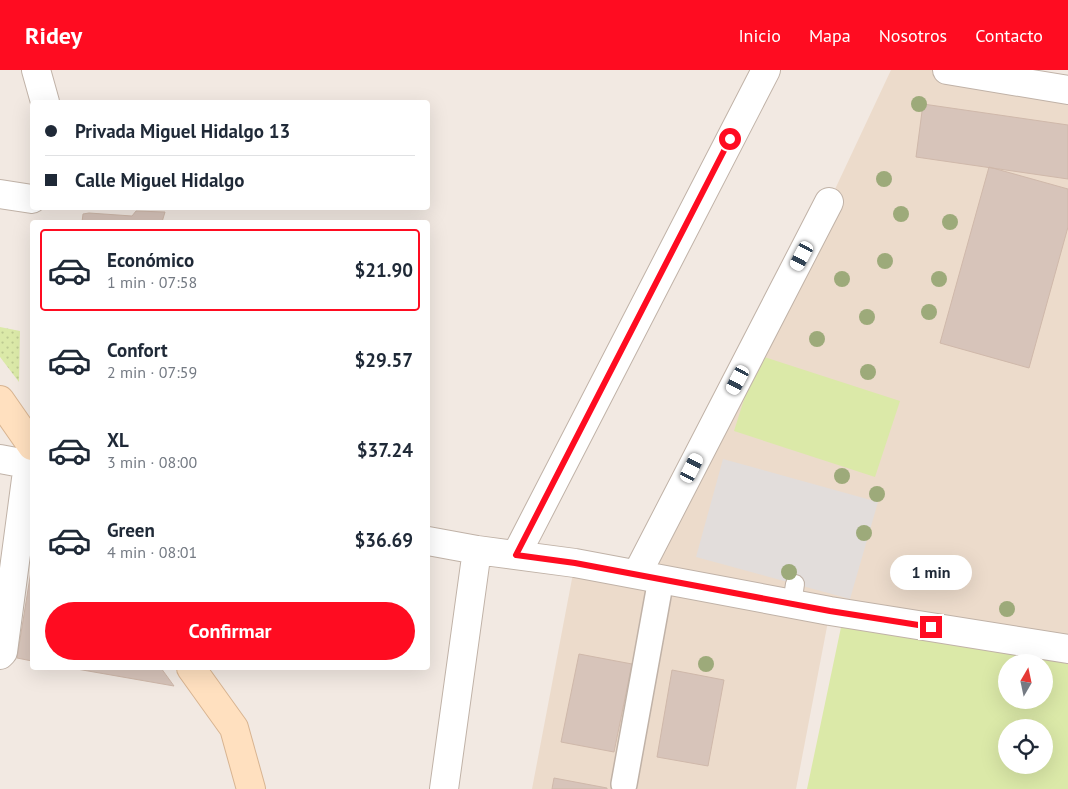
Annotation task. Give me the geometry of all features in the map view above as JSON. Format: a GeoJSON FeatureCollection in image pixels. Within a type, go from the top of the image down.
{"type":"FeatureCollection","features":[{"type":"Feature","properties":{"kind":"main road"},"geometry":{"type":"LineString","coordinates":[[0,400],[30,456]]}},
{"type":"Feature","properties":{"kind":"main road"},"geometry":{"type":"LineString","coordinates":[[191,670],[234,728],[251,789]]}},
{"type":"Feature","properties":{"kind":"street"},"geometry":{"type":"LineString","coordinates":[[36,70],[44,100]]}},
{"type":"Feature","properties":{"kind":"street"},"geometry":{"type":"LineString","coordinates":[[516,555],[766,70]]}},
{"type":"Feature","properties":{"kind":"street"},"geometry":{"type":"LineString","coordinates":[[947,70],[1068,90]]}},
{"type":"Feature","properties":{"kind":"street"},"geometry":{"type":"LineString","coordinates":[[0,194],[30,199]]}},
{"type":"Feature","properties":{"kind":"street"},"geometry":{"type":"LineString","coordinates":[[624,784],[649,577],[829,202]]}},
{"type":"Feature","properties":{"kind":"street"},"geometry":{"type":"LineString","coordinates":[[0,459],[30,458]]}},
{"type":"Feature","properties":{"kind":"street"},"geometry":{"type":"LineString","coordinates":[[0,655],[3,652],[30,465]]}},
{"type":"Feature","properties":{"kind":"street"},"geometry":{"type":"LineString","coordinates":[[430,541],[477,550],[575,563],[649,577],[794,594],[1068,649]]}},
{"type":"Feature","properties":{"kind":"street"},"geometry":{"type":"LineString","coordinates":[[444,789],[477,550]]}},
{"type":"Feature","properties":{"kind":"shaded area"},"geometry":{"type":"Polygon","coordinates":[[[891,70],[947,70],[1068,90],[1068,649],[830,611],[796,789],[532,789],[575,563],[637,574],[829,202],[891,70]]]}},
{"type":"Feature","properties":{"kind":"shaded area"},"geometry":{"type":"Polygon","coordinates":[[[723,459],[878,502],[850,599],[696,557],[723,459]]]}},
{"type":"Feature","properties":{"kind":"green space"},"geometry":{"type":"Polygon","coordinates":[[[0,327],[20,331],[19,382],[0,357],[0,327]]]}},
{"type":"Feature","properties":{"kind":"green space"},"geometry":{"type":"Polygon","coordinates":[[[758,355],[900,401],[875,477],[734,431],[758,355]]]}},
{"type":"Feature","properties":{"kind":"green space"},"geometry":{"type":"Polygon","coordinates":[[[844,613],[1068,653],[1068,789],[807,789],[844,613]]]}},
{"type":"Feature","properties":{"kind":"building"},"geometry":{"type":"Polygon","coordinates":[[[923,104],[1068,125],[1068,179],[916,157],[923,104]]]}},
{"type":"Feature","properties":{"kind":"building"},"geometry":{"type":"Polygon","coordinates":[[[989,167],[1068,189],[1068,227],[1029,368],[940,343],[989,167]]]}},
{"type":"Feature","properties":{"kind":"building"},"geometry":{"type":"Polygon","coordinates":[[[136,211],[165,212],[163,220],[82,220],[83,214],[89,213],[132,216],[136,211]]]}},
{"type":"Feature","properties":{"kind":"building"},"geometry":{"type":"Polygon","coordinates":[[[30,577],[30,661],[17,658],[30,577]]]}},
{"type":"Feature","properties":{"kind":"building"},"geometry":{"type":"Polygon","coordinates":[[[579,654],[632,664],[614,752],[561,742],[579,654]]]}},
{"type":"Feature","properties":{"kind":"building"},"geometry":{"type":"Polygon","coordinates":[[[82,670],[162,670],[174,686],[82,670]]]}},
{"type":"Feature","properties":{"kind":"building"},"geometry":{"type":"Polygon","coordinates":[[[672,670],[724,680],[708,766],[657,757],[672,670]]]}},
{"type":"Feature","properties":{"kind":"building"},"geometry":{"type":"Polygon","coordinates":[[[554,778],[607,788],[607,789],[552,789],[554,778]]]}},
{"type":"Feature","properties":{"kind":"route"},"geometry":{"type":"LineString","coordinates":[[730,139],[516,555],[575,563],[830,611],[931,627]]}}]}
